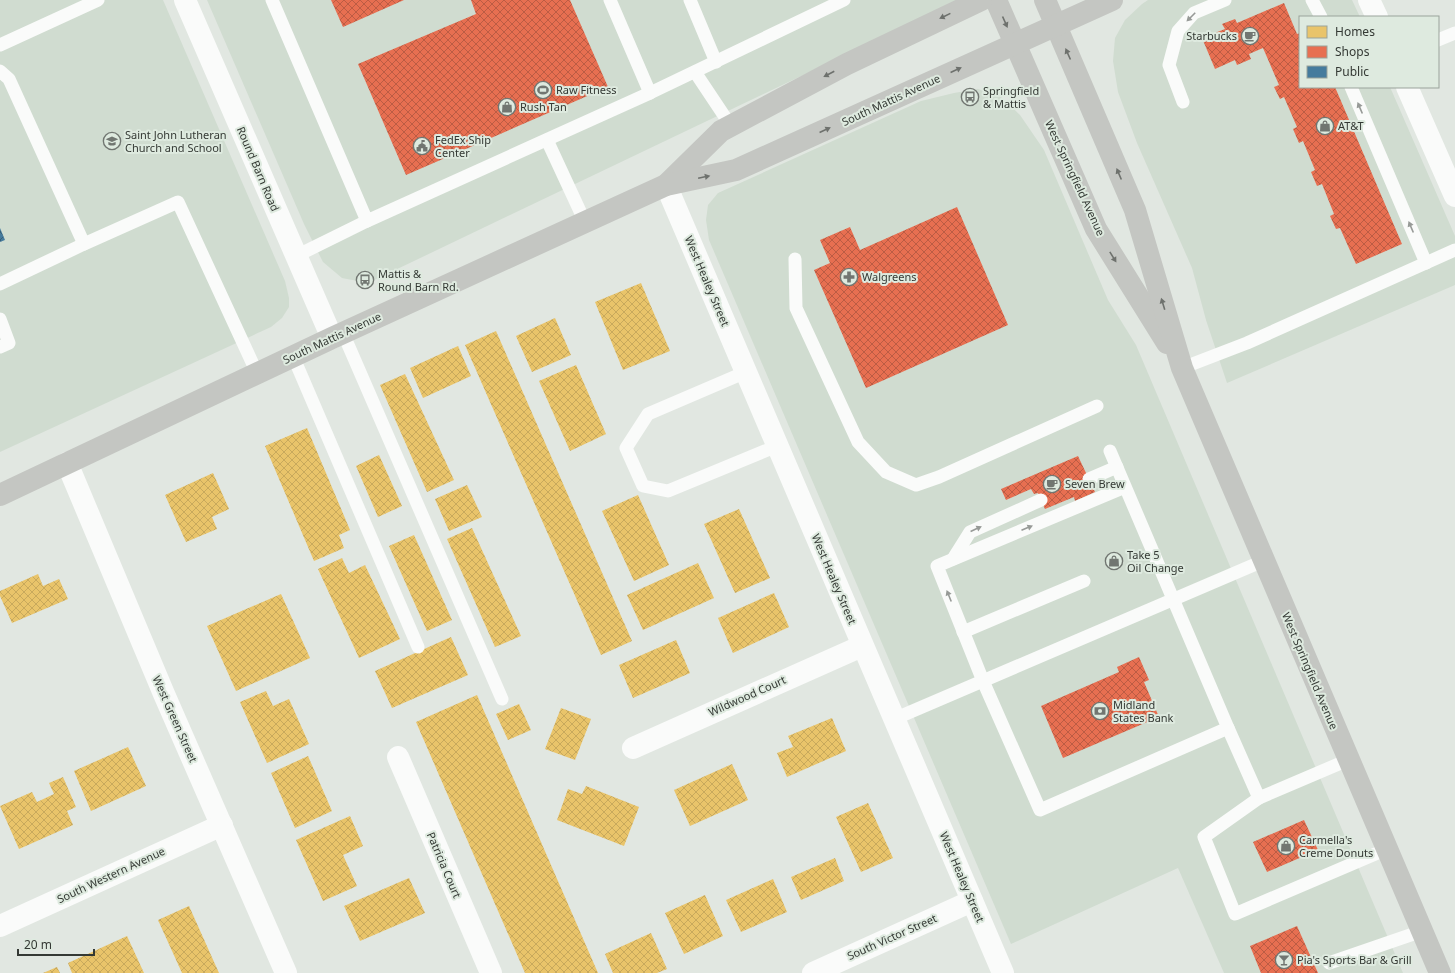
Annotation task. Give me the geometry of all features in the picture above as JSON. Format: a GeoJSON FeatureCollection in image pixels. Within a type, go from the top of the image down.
{"type":"FeatureCollection","features":[{"type":"Feature","properties":{"kind":"main road","name":"South Mattis Avenue"},"geometry":{"type":"LineString","coordinates":[[666,185],[721,131],[847,64],[981,0]]}},
{"type":"Feature","properties":{"kind":"main road","name":"West Springfield Avenue"},"geometry":{"type":"LineString","coordinates":[[996,0],[1096,228],[1182,368]]}},
{"type":"Feature","properties":{"kind":"main road","name":"West Springfield Avenue"},"geometry":{"type":"LineString","coordinates":[[1045,0],[1135,210],[1182,368],[1440,973]]}},
{"type":"Feature","properties":{"kind":"main road","name":"South Mattis Avenue"},"geometry":{"type":"LineString","coordinates":[[0,495],[337,335],[666,185],[736,170],[1112,0]]}},
{"type":"Feature","properties":{"kind":"street","name":"Round Barn Road"},"geometry":{"type":"LineString","coordinates":[[185,0],[296,256],[337,335]]}},
{"type":"Feature","properties":{"kind":"street"},"geometry":{"type":"LineString","coordinates":[[1369,0],[1377,16]]}},
{"type":"Feature","properties":{"kind":"street"},"geometry":{"type":"LineString","coordinates":[[1407,88],[1455,196]]}},
{"type":"Feature","properties":{"kind":"street","name":"West Healey Street"},"geometry":{"type":"LineString","coordinates":[[666,185],[1003,973]]}},
{"type":"Feature","properties":{"kind":"street","name":"West Green Street"},"geometry":{"type":"LineString","coordinates":[[67,464],[164,694],[286,973]]}},
{"type":"Feature","properties":{"kind":"street","name":"Wildwood Court"},"geometry":{"type":"LineString","coordinates":[[633,748],[862,646]]}},
{"type":"Feature","properties":{"kind":"street","name":"Patricia Court"},"geometry":{"type":"LineString","coordinates":[[398,757],[491,973]]}},
{"type":"Feature","properties":{"kind":"street","name":"South Western Avenue"},"geometry":{"type":"LineString","coordinates":[[0,926],[222,825]]}},
{"type":"Feature","properties":{"kind":"street","name":"South Victor Street"},"geometry":{"type":"LineString","coordinates":[[813,973],[972,901]]}},
{"type":"Feature","properties":{"kind":"lane"},"geometry":{"type":"LineString","coordinates":[[0,45],[98,0]]}},
{"type":"Feature","properties":{"kind":"lane"},"geometry":{"type":"LineString","coordinates":[[272,0],[367,221]]}},
{"type":"Feature","properties":{"kind":"lane"},"geometry":{"type":"LineString","coordinates":[[610,0],[650,94]]}},
{"type":"Feature","properties":{"kind":"lane"},"geometry":{"type":"LineString","coordinates":[[690,0],[716,62]]}},
{"type":"Feature","properties":{"kind":"lane"},"geometry":{"type":"LineString","coordinates":[[296,256],[367,221],[650,94],[844,0]]}},
{"type":"Feature","properties":{"kind":"lane"},"geometry":{"type":"LineString","coordinates":[[1183,102],[1168,65],[1178,31],[1194,13],[1225,0]]}},
{"type":"Feature","properties":{"kind":"lane"},"geometry":{"type":"LineString","coordinates":[[1312,0],[1320,16]]}},
{"type":"Feature","properties":{"kind":"lane"},"geometry":{"type":"LineString","coordinates":[[1439,40],[1455,33]]}},
{"type":"Feature","properties":{"kind":"lane"},"geometry":{"type":"LineString","coordinates":[[0,71],[9,79],[84,244]]}},
{"type":"Feature","properties":{"kind":"lane"},"geometry":{"type":"LineString","coordinates":[[696,72],[731,126]]}},
{"type":"Feature","properties":{"kind":"lane"},"geometry":{"type":"LineString","coordinates":[[1351,88],[1426,263]]}},
{"type":"Feature","properties":{"kind":"lane"},"geometry":{"type":"LineString","coordinates":[[547,140],[585,222]]}},
{"type":"Feature","properties":{"kind":"lane"},"geometry":{"type":"LineString","coordinates":[[0,284],[178,202],[257,373]]}},
{"type":"Feature","properties":{"kind":"lane"},"geometry":{"type":"LineString","coordinates":[[1182,368],[1247,343],[1455,250]]}},
{"type":"Feature","properties":{"kind":"lane"},"geometry":{"type":"LineString","coordinates":[[795,259],[796,308],[858,442],[886,472],[916,485],[939,477],[1097,406]]}},
{"type":"Feature","properties":{"kind":"lane"},"geometry":{"type":"LineString","coordinates":[[0,319],[9,343],[0,347]]}},
{"type":"Feature","properties":{"kind":"lane"},"geometry":{"type":"LineString","coordinates":[[337,335],[502,699]]}},
{"type":"Feature","properties":{"kind":"lane"},"geometry":{"type":"LineString","coordinates":[[292,356],[418,647]]}},
{"type":"Feature","properties":{"kind":"lane"},"geometry":{"type":"LineString","coordinates":[[746,372],[648,414],[626,448],[643,486],[668,492],[777,446]]}},
{"type":"Feature","properties":{"kind":"lane"},"geometry":{"type":"LineString","coordinates":[[1110,451],[1259,798]]}},
{"type":"Feature","properties":{"kind":"lane"},"geometry":{"type":"LineString","coordinates":[[1089,479],[1117,467]]}},
{"type":"Feature","properties":{"kind":"lane"},"geometry":{"type":"LineString","coordinates":[[1125,487],[937,566],[982,681],[1040,810],[1228,728]]}},
{"type":"Feature","properties":{"kind":"lane"},"geometry":{"type":"LineString","coordinates":[[952,559],[970,532],[1041,500]]}},
{"type":"Feature","properties":{"kind":"lane"},"geometry":{"type":"LineString","coordinates":[[894,719],[1263,561]]}},
{"type":"Feature","properties":{"kind":"lane"},"geometry":{"type":"LineString","coordinates":[[963,632],[1084,581]]}},
{"type":"Feature","properties":{"kind":"lane"},"geometry":{"type":"LineString","coordinates":[[1348,760],[1259,798],[1204,838],[1235,914],[1387,849]]}},
{"type":"Feature","properties":{"kind":"lane"},"geometry":{"type":"LineString","coordinates":[[1328,963],[1422,931]]}},
{"type":"Feature","properties":{"kind":"shaded area","name":"Saint John Lutheran Church and School"},"geometry":{"type":"Polygon","coordinates":[[[0,0],[163,0],[285,281],[289,298],[289,307],[282,318],[271,327],[0,452],[0,0]]]}},
{"type":"Feature","properties":{"kind":"shaded area"},"geometry":{"type":"Polygon","coordinates":[[[207,0],[960,0],[368,283],[342,278],[323,262],[304,224],[207,0]]]}},
{"type":"Feature","properties":{"kind":"shaded area"},"geometry":{"type":"Polygon","coordinates":[[[1148,0],[1352,0],[1360,16],[1299,16],[1299,88],[1390,88],[1455,236],[1455,285],[1227,383],[1206,320],[1192,268],[1137,143],[1118,92],[1113,61],[1115,38],[1125,20],[1148,0]]]}},
{"type":"Feature","properties":{"kind":"shaded area"},"geometry":{"type":"Polygon","coordinates":[[[978,89],[1001,97],[1020,115],[1044,150],[1108,300],[1136,345],[1403,973],[1224,973],[1178,868],[1011,944],[709,240],[706,220],[708,205],[718,193],[921,101],[978,89]]]}},
{"type":"Feature","properties":{"kind":"building: Homes"},"geometry":{"type":"Polygon","coordinates":[[[641,283],[670,351],[623,370],[595,302],[641,283]]]}},
{"type":"Feature","properties":{"kind":"building: Homes"},"geometry":{"type":"Polygon","coordinates":[[[555,318],[571,355],[532,372],[516,336],[555,318]]]}},
{"type":"Feature","properties":{"kind":"building: Homes"},"geometry":{"type":"Polygon","coordinates":[[[496,331],[632,641],[601,655],[465,345],[496,331]]]}},
{"type":"Feature","properties":{"kind":"building: Homes"},"geometry":{"type":"Polygon","coordinates":[[[458,346],[471,376],[423,398],[410,368],[458,346]]]}},
{"type":"Feature","properties":{"kind":"building: Homes"},"geometry":{"type":"Polygon","coordinates":[[[576,365],[606,434],[570,451],[539,381],[576,365]]]}},
{"type":"Feature","properties":{"kind":"building: Homes"},"geometry":{"type":"Polygon","coordinates":[[[405,374],[454,480],[427,492],[380,385],[405,374]]]}},
{"type":"Feature","properties":{"kind":"building: Homes"},"geometry":{"type":"Polygon","coordinates":[[[307,428],[350,530],[339,535],[344,548],[314,561],[265,446],[307,428]]]}},
{"type":"Feature","properties":{"kind":"building: Homes"},"geometry":{"type":"Polygon","coordinates":[[[379,455],[402,506],[378,517],[356,466],[379,455]]]}},
{"type":"Feature","properties":{"kind":"building: Homes"},"geometry":{"type":"Polygon","coordinates":[[[213,473],[229,509],[212,517],[217,529],[186,542],[165,495],[213,473]]]}},
{"type":"Feature","properties":{"kind":"building: Homes"},"geometry":{"type":"Polygon","coordinates":[[[467,485],[482,517],[449,531],[435,499],[467,485]]]}},
{"type":"Feature","properties":{"kind":"building: Homes"},"geometry":{"type":"Polygon","coordinates":[[[638,495],[669,565],[634,581],[602,511],[638,495]]]}},
{"type":"Feature","properties":{"kind":"building: Homes"},"geometry":{"type":"Polygon","coordinates":[[[739,509],[770,578],[735,593],[704,524],[739,509]]]}},
{"type":"Feature","properties":{"kind":"building: Homes"},"geometry":{"type":"Polygon","coordinates":[[[472,528],[521,636],[495,647],[447,539],[472,528]]]}},
{"type":"Feature","properties":{"kind":"building: Homes"},"geometry":{"type":"Polygon","coordinates":[[[414,535],[452,620],[427,631],[389,546],[414,535]]]}},
{"type":"Feature","properties":{"kind":"building: Homes"},"geometry":{"type":"Polygon","coordinates":[[[342,558],[349,573],[365,565],[400,639],[359,658],[318,569],[342,558]]]}},
{"type":"Feature","properties":{"kind":"building: Homes"},"geometry":{"type":"Polygon","coordinates":[[[698,563],[714,598],[643,630],[627,595],[698,563]]]}},
{"type":"Feature","properties":{"kind":"building: Homes"},"geometry":{"type":"Polygon","coordinates":[[[38,574],[43,586],[59,579],[68,599],[12,623],[0,596],[0,591],[38,574]]]}},
{"type":"Feature","properties":{"kind":"building: Homes"},"geometry":{"type":"Polygon","coordinates":[[[774,593],[789,627],[733,653],[718,618],[774,593]]]}},
{"type":"Feature","properties":{"kind":"building: Homes"},"geometry":{"type":"Polygon","coordinates":[[[281,594],[310,658],[236,691],[207,626],[281,594]]]}},
{"type":"Feature","properties":{"kind":"building: Homes"},"geometry":{"type":"Polygon","coordinates":[[[451,637],[468,675],[392,708],[375,671],[451,637]]]}},
{"type":"Feature","properties":{"kind":"building: Homes"},"geometry":{"type":"Polygon","coordinates":[[[676,640],[690,673],[633,698],[619,665],[676,640]]]}},
{"type":"Feature","properties":{"kind":"building: Homes"},"geometry":{"type":"Polygon","coordinates":[[[266,691],[273,706],[289,699],[309,744],[267,763],[240,702],[266,691]]]}},
{"type":"Feature","properties":{"kind":"building: Homes"},"geometry":{"type":"Polygon","coordinates":[[[477,695],[598,973],[525,973],[416,722],[477,695]]]}},
{"type":"Feature","properties":{"kind":"building: Homes"},"geometry":{"type":"Polygon","coordinates":[[[519,704],[531,730],[508,740],[496,714],[519,704]]]}},
{"type":"Feature","properties":{"kind":"building: Homes"},"geometry":{"type":"Polygon","coordinates":[[[561,708],[591,719],[575,760],[545,749],[561,708]]]}},
{"type":"Feature","properties":{"kind":"building: Homes"},"geometry":{"type":"Polygon","coordinates":[[[832,718],[846,751],[787,777],[777,753],[793,747],[788,736],[832,718]]]}},
{"type":"Feature","properties":{"kind":"building: Homes"},"geometry":{"type":"Polygon","coordinates":[[[128,747],[146,786],[91,811],[74,771],[128,747]]]}},
{"type":"Feature","properties":{"kind":"building: Homes"},"geometry":{"type":"Polygon","coordinates":[[[308,756],[332,811],[295,828],[271,773],[308,756]]]}},
{"type":"Feature","properties":{"kind":"building: Homes"},"geometry":{"type":"Polygon","coordinates":[[[732,764],[748,800],[690,826],[674,790],[732,764]]]}},
{"type":"Feature","properties":{"kind":"building: Homes"},"geometry":{"type":"Polygon","coordinates":[[[63,777],[76,807],[67,811],[73,825],[19,849],[0,806],[32,792],[37,802],[54,794],[49,783],[63,777]]]}},
{"type":"Feature","properties":{"kind":"building: Homes"},"geometry":{"type":"Polygon","coordinates":[[[586,786],[639,807],[624,846],[557,820],[568,789],[582,794],[586,786]]]}},
{"type":"Feature","properties":{"kind":"building: Homes"},"geometry":{"type":"Polygon","coordinates":[[[868,803],[893,858],[861,872],[836,817],[868,803]]]}},
{"type":"Feature","properties":{"kind":"building: Homes"},"geometry":{"type":"Polygon","coordinates":[[[350,816],[363,846],[343,855],[357,886],[323,901],[296,840],[350,816]]]}},
{"type":"Feature","properties":{"kind":"building: Homes"},"geometry":{"type":"Polygon","coordinates":[[[835,858],[844,881],[801,900],[791,877],[835,858]]]}},
{"type":"Feature","properties":{"kind":"building: Homes"},"geometry":{"type":"Polygon","coordinates":[[[409,878],[425,913],[360,941],[344,906],[409,878]]]}},
{"type":"Feature","properties":{"kind":"building: Homes"},"geometry":{"type":"Polygon","coordinates":[[[773,879],[787,912],[741,932],[726,900],[773,879]]]}},
{"type":"Feature","properties":{"kind":"building: Homes"},"geometry":{"type":"Polygon","coordinates":[[[705,895],[723,936],[684,954],[665,913],[705,895]]]}},
{"type":"Feature","properties":{"kind":"building: Homes"},"geometry":{"type":"Polygon","coordinates":[[[189,906],[219,973],[182,973],[158,920],[189,906]]]}},
{"type":"Feature","properties":{"kind":"building: Homes"},"geometry":{"type":"Polygon","coordinates":[[[651,933],[667,969],[657,973],[613,973],[605,954],[651,933]]]}},
{"type":"Feature","properties":{"kind":"building: Homes"},"geometry":{"type":"Polygon","coordinates":[[[127,936],[144,973],[72,973],[68,963],[127,936]]]}},
{"type":"Feature","properties":{"kind":"building: Homes"},"geometry":{"type":"Polygon","coordinates":[[[57,967],[60,973],[43,973],[57,967]]]}},
{"type":"Feature","properties":{"kind":"building: Shops"},"geometry":{"type":"Polygon","coordinates":[[[331,0],[404,0],[343,27],[331,0]]]}},
{"type":"Feature","properties":{"kind":"building: Shops"},"geometry":{"type":"Polygon","coordinates":[[[471,0],[570,0],[608,87],[406,175],[358,64],[476,14],[471,0]]]}},
{"type":"Feature","properties":{"kind":"building: Shops"},"geometry":{"type":"Polygon","coordinates":[[[1284,3],[1297,34],[1299,33],[1299,88],[1335,88],[1402,244],[1356,264],[1340,228],[1336,229],[1330,216],[1334,214],[1322,184],[1317,186],[1311,172],[1315,170],[1303,141],[1299,143],[1293,129],[1297,127],[1284,97],[1280,99],[1274,87],[1279,85],[1263,48],[1249,54],[1251,59],[1237,65],[1235,60],[1215,69],[1202,38],[1225,29],[1222,24],[1235,19],[1237,23],[1284,3]]]}},
{"type":"Feature","properties":{"kind":"building: Shops","name":"Walgreens"},"geometry":{"type":"Polygon","coordinates":[[[957,207],[1008,325],[866,388],[814,270],[830,263],[820,240],[850,227],[860,250],[957,207]]]}},
{"type":"Feature","properties":{"kind":"building: Shops","name":"Seven Brew"},"geometry":{"type":"Polygon","coordinates":[[[1078,456],[1095,492],[1075,501],[1074,497],[1045,509],[1038,493],[1034,494],[1031,489],[1006,500],[1001,489],[1078,456]]]}},
{"type":"Feature","properties":{"kind":"building: Shops","name":"Midland States Bank"},"geometry":{"type":"Polygon","coordinates":[[[1139,657],[1149,680],[1144,682],[1159,717],[1063,758],[1041,706],[1119,672],[1117,667],[1139,657]]]}},
{"type":"Feature","properties":{"kind":"building: Shops","name":"Carmella's Creme Donuts"},"geometry":{"type":"Polygon","coordinates":[[[1304,820],[1318,850],[1267,872],[1253,842],[1304,820]]]}},
{"type":"Feature","properties":{"kind":"building: Shops","name":"Pia's Sports Bar & Grill"},"geometry":{"type":"Polygon","coordinates":[[[1297,926],[1318,973],[1261,973],[1250,946],[1297,926]]]}},
{"type":"Feature","properties":{"kind":"building: Public"},"geometry":{"type":"Polygon","coordinates":[[[0,228],[5,240],[0,242],[0,228]]]}},
{"type":"Feature","properties":{"kind":"place","name":"Starbucks"},"geometry":{"type":"Point","coordinates":[1250,36]}},
{"type":"Feature","properties":{"kind":"place","name":"Raw Fitness"},"geometry":{"type":"Point","coordinates":[543,90]}},
{"type":"Feature","properties":{"kind":"place","name":"Springfield & Mattis"},"geometry":{"type":"Point","coordinates":[970,97]}},
{"type":"Feature","properties":{"kind":"place","name":"Rush Tan"},"geometry":{"type":"Point","coordinates":[507,107]}},
{"type":"Feature","properties":{"kind":"place","name":"AT&T"},"geometry":{"type":"Point","coordinates":[1325,126]}},
{"type":"Feature","properties":{"kind":"place","name":"Saint John Lutheran Church and School"},"geometry":{"type":"Point","coordinates":[112,141]}},
{"type":"Feature","properties":{"kind":"place","name":"FedEx Ship Center"},"geometry":{"type":"Point","coordinates":[422,146]}},
{"type":"Feature","properties":{"kind":"place","name":"Walgreens"},"geometry":{"type":"Point","coordinates":[849,277]}},
{"type":"Feature","properties":{"kind":"place","name":"Mattis & Round Barn Rd."},"geometry":{"type":"Point","coordinates":[365,280]}},
{"type":"Feature","properties":{"kind":"place","name":"Seven Brew"},"geometry":{"type":"Point","coordinates":[1052,484]}},
{"type":"Feature","properties":{"kind":"place","name":"Take 5 Oil Change"},"geometry":{"type":"Point","coordinates":[1114,561]}},
{"type":"Feature","properties":{"kind":"place","name":"Midland States Bank"},"geometry":{"type":"Point","coordinates":[1100,711]}},
{"type":"Feature","properties":{"kind":"place","name":"Carmella's Creme Donuts"},"geometry":{"type":"Point","coordinates":[1286,846]}},
{"type":"Feature","properties":{"kind":"place","name":"Pia's Sports Bar & Grill"},"geometry":{"type":"Point","coordinates":[1284,960]}}]}
